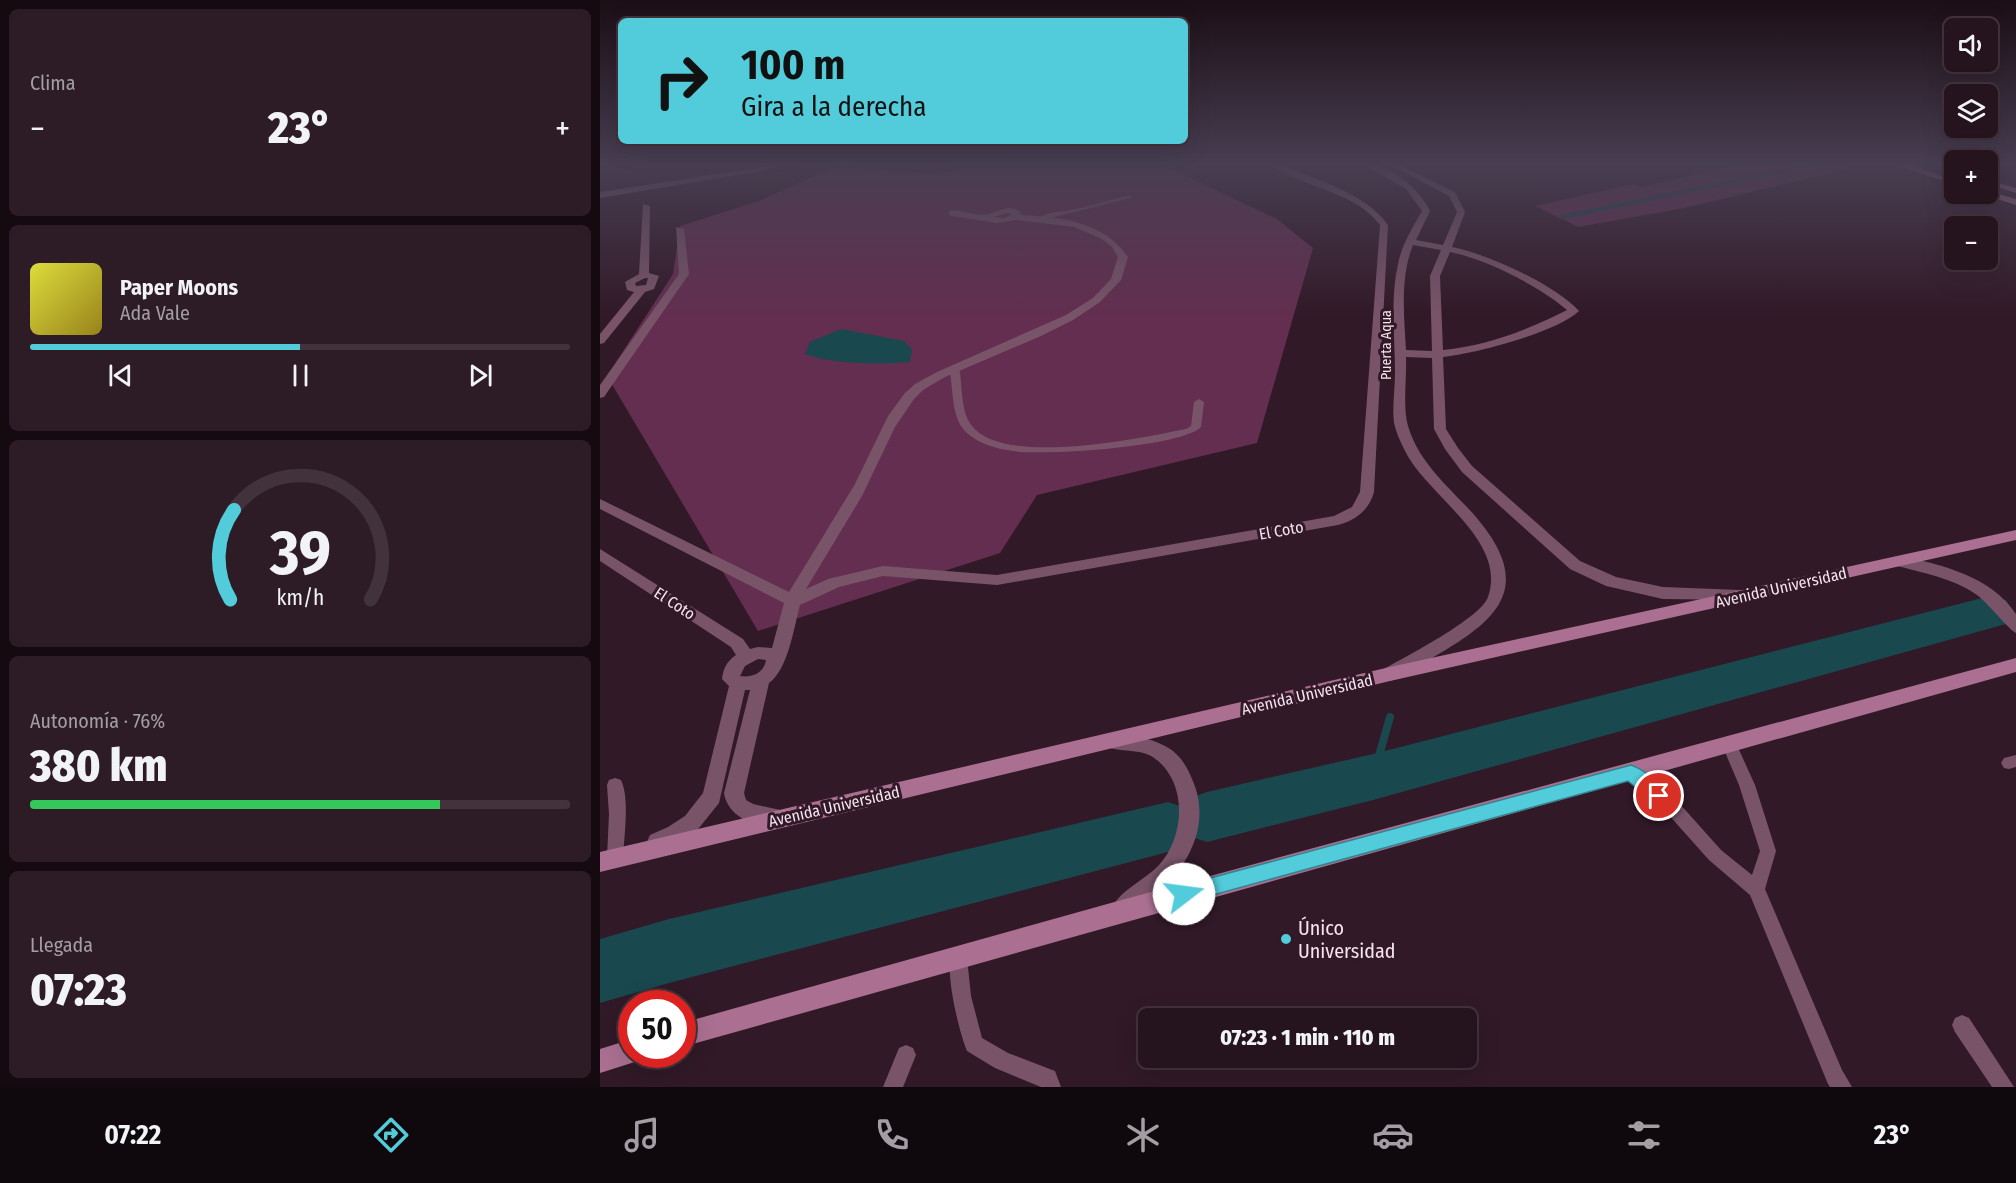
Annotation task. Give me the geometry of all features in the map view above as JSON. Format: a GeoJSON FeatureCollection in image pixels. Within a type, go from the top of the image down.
{"type":"FeatureCollection","features":[{"type":"Feature","properties":{"kind":"main road","name":"Avenida Universidad"},"geometry":{"type":"LineString","coordinates":[[607,860],[1390,674],[2016,535]]}},
{"type":"Feature","properties":{"kind":"main road"},"geometry":{"type":"LineString","coordinates":[[696,1031],[1118,912],[2015,665]]}},
{"type":"Feature","properties":{"kind":"main road"},"geometry":{"type":"LineString","coordinates":[[600,1061],[618,1055]]}},
{"type":"Feature","properties":{"kind":"street"},"geometry":{"type":"LineString","coordinates":[[600,341],[641,290],[632,290],[630,286],[635,279],[644,275],[646,215]]}},
{"type":"Feature","properties":{"kind":"street"},"geometry":{"type":"LineString","coordinates":[[775,658],[781,651],[793,601],[805,574],[831,538],[867,474],[898,406],[921,386],[954,368],[1061,323],[1088,308],[1117,278],[1123,257],[1117,244],[1088,228],[1017,217],[1009,221],[997,222],[979,215]]}},
{"type":"Feature","properties":{"kind":"street","name":"El Coto"},"geometry":{"type":"LineString","coordinates":[[793,601],[834,583],[883,571],[997,580],[1338,520],[1355,512],[1364,503],[1367,492],[1384,225],[1376,215]]}},
{"type":"Feature","properties":{"kind":"street","name":"Puerta Aqua"},"geometry":{"type":"LineString","coordinates":[[1390,674],[1471,623],[1496,600],[1500,568],[1483,534],[1432,479],[1414,454],[1401,429],[1401,273],[1409,241],[1424,215]]}},
{"type":"Feature","properties":{"kind":"street"},"geometry":{"type":"LineString","coordinates":[[1460,215],[1435,276],[1437,354],[1440,429],[1467,469],[1575,565],[1612,582],[1663,593],[1740,596]]}},
{"type":"Feature","properties":{"kind":"street"},"geometry":{"type":"LineString","coordinates":[[600,394],[684,274],[679,230]]}},
{"type":"Feature","properties":{"kind":"street"},"geometry":{"type":"LineString","coordinates":[[1401,353],[1437,354],[1461,351],[1548,324],[1574,311],[1554,294],[1474,254],[1409,241]]}},
{"type":"Feature","properties":{"kind":"street"},"geometry":{"type":"LineString","coordinates":[[1548,324],[1554,294]]}},
{"type":"Feature","properties":{"kind":"street"},"geometry":{"type":"LineString","coordinates":[[600,503],[793,601]]}},
{"type":"Feature","properties":{"kind":"street","name":"El Coto"},"geometry":{"type":"LineString","coordinates":[[600,554],[737,643],[746,657]]}},
{"type":"Feature","properties":{"kind":"street"},"geometry":{"type":"LineString","coordinates":[[1899,561],[1931,567],[1964,581],[1993,600],[2016,627]]}},
{"type":"Feature","properties":{"kind":"street"},"geometry":{"type":"LineString","coordinates":[[758,653],[769,653],[775,658],[776,665],[771,673],[761,679],[745,684],[731,679],[731,672],[736,664],[746,657],[758,653]]}},
{"type":"Feature","properties":{"kind":"street"},"geometry":{"type":"LineString","coordinates":[[761,679],[734,792],[734,801],[740,808],[756,814],[784,818]]}},
{"type":"Feature","properties":{"kind":"street"},"geometry":{"type":"LineString","coordinates":[[635,853],[675,834],[692,822],[712,797],[738,683]]}},
{"type":"Feature","properties":{"kind":"street"},"geometry":{"type":"LineString","coordinates":[[1109,741],[1136,744],[1159,751],[1175,764],[1186,785],[1189,811],[1185,838],[1177,859],[1161,877],[1118,912]]}},
{"type":"Feature","properties":{"kind":"lane"},"geometry":{"type":"LineString","coordinates":[[1038,219],[1050,215]]}},
{"type":"Feature","properties":{"kind":"lane"},"geometry":{"type":"LineString","coordinates":[[954,368],[964,421],[969,429],[987,440],[1018,450],[1076,449],[1189,431],[1196,427],[1199,402]]}},
{"type":"Feature","properties":{"kind":"lane"},"geometry":{"type":"LineString","coordinates":[[1730,745],[1747,785],[1768,851],[1756,889]]}},
{"type":"Feature","properties":{"kind":"lane"},"geometry":{"type":"LineString","coordinates":[[1631,772],[1673,808],[1715,855],[1756,889],[1835,1077],[1842,1087]]}},
{"type":"Feature","properties":{"kind":"lane"},"geometry":{"type":"LineString","coordinates":[[607,860],[617,814],[615,785]]}},
{"type":"Feature","properties":{"kind":"lane"},"geometry":{"type":"LineString","coordinates":[[958,958],[962,996],[974,1044],[1002,1061],[1048,1078],[1051,1087]]}},
{"type":"Feature","properties":{"kind":"lane"},"geometry":{"type":"LineString","coordinates":[[1962,1025],[2004,1087]]}},
{"type":"Feature","properties":{"kind":"lane"},"geometry":{"type":"LineString","coordinates":[[892,1087],[906,1055]]}},
{"type":"Feature","properties":{"kind":"shaded area"},"geometry":{"type":"Polygon","coordinates":[[[716,215],[1268,215],[1277,219],[1313,248],[1257,443],[1037,495],[1000,553],[758,631],[607,376],[673,274],[680,226],[716,215]]]}},
{"type":"Feature","properties":{"kind":"shaded area"},"geometry":{"type":"Polygon","coordinates":[[[1553,215],[1646,215],[1578,227],[1553,215]]]}},
{"type":"Feature","properties":{"kind":"water"},"geometry":{"type":"Polygon","coordinates":[[[841,329],[904,341],[912,350],[910,362],[843,362],[805,354],[810,342],[841,329]]]}},
{"type":"Feature","properties":{"kind":"waterway"},"geometry":{"type":"LineString","coordinates":[[1563,217],[1574,215]]}},
{"type":"Feature","properties":{"kind":"waterway"},"geometry":{"type":"LineString","coordinates":[[1207,817],[1373,777],[1990,612]]}},
{"type":"Feature","properties":{"kind":"waterway"},"geometry":{"type":"LineString","coordinates":[[1373,777],[1390,717]]}},
{"type":"Feature","properties":{"kind":"waterway"},"geometry":{"type":"LineString","coordinates":[[600,971],[669,951],[1168,827]]}},
{"type":"Feature","properties":{"kind":"place","name":"Único Universidad"},"geometry":{"type":"Point","coordinates":[1286,939]}},
{"type":"Feature","properties":{"kind":"route"},"geometry":{"type":"LineString","coordinates":[[1184,894],[1631,772],[1659,796]]}}]}
